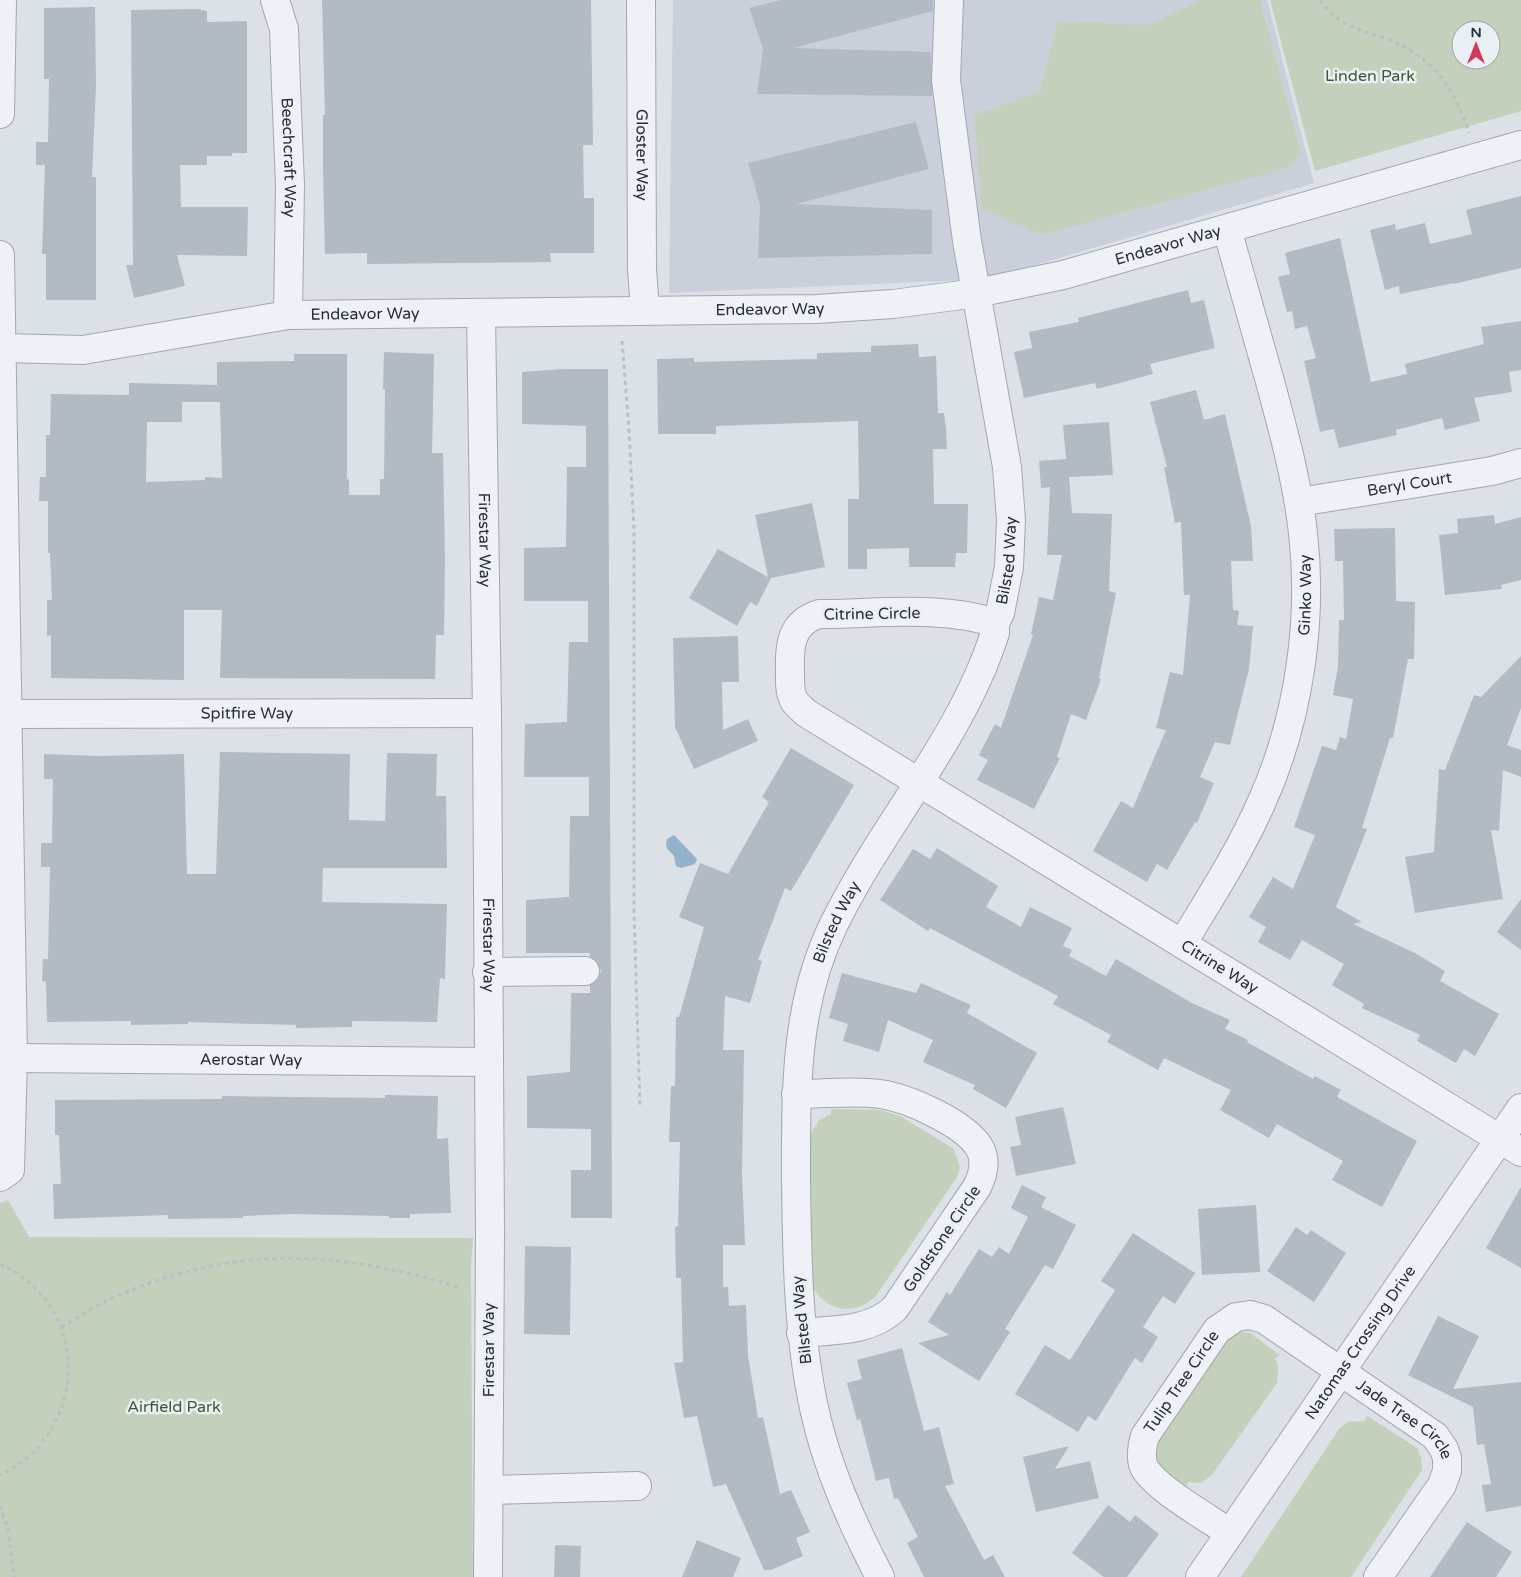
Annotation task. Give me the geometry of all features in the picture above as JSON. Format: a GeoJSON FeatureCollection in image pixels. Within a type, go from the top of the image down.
{"type":"FeatureCollection","features":[{"type":"Feature","properties":{"kind":"street"},"geometry":{"type":"LineString","coordinates":[[0,114],[2,0]]}},
{"type":"Feature","properties":{"kind":"street","name":"Beechcraft Way"},"geometry":{"type":"LineString","coordinates":[[275,0],[284,29],[290,185],[288,315]]}},
{"type":"Feature","properties":{"kind":"street","name":"Gloster Way"},"geometry":{"type":"LineString","coordinates":[[641,0],[642,269],[646,310]]}},
{"type":"Feature","properties":{"kind":"street","name":"Bilsted Way"},"geometry":{"type":"LineString","coordinates":[[880,1577],[856,1530],[834,1476],[814,1410],[801,1333],[796,1262],[797,1061],[803,1014],[816,969],[833,925],[852,890],[971,695],[995,633],[995,623],[1000,613],[1009,567],[1011,520],[1007,466],[967,241],[946,80],[949,0]]}},
{"type":"Feature","properties":{"kind":"street","name":"Endeavor Way"},"geometry":{"type":"LineString","coordinates":[[2,348],[83,350],[288,315],[817,309],[893,304],[977,293],[1063,275],[1521,145]]}},
{"type":"Feature","properties":{"kind":"street","name":"Ginko Way"},"geometry":{"type":"LineString","coordinates":[[1182,944],[1239,850],[1264,798],[1283,744],[1298,678],[1304,630],[1306,583],[1299,502],[1289,450],[1227,229]]}},
{"type":"Feature","properties":{"kind":"street"},"geometry":{"type":"LineString","coordinates":[[0,255],[7,714],[5,893],[10,1170],[0,1177]]}},
{"type":"Feature","properties":{"kind":"street","name":"Firestar Way"},"geometry":{"type":"LineString","coordinates":[[481,314],[487,713],[487,1062],[490,1233],[488,1577]]}},
{"type":"Feature","properties":{"kind":"street","name":"Beryl Court"},"geometry":{"type":"LineString","coordinates":[[1299,502],[1492,471],[1521,463]]}},
{"type":"Feature","properties":{"kind":"street","name":"Citrine Circle"},"geometry":{"type":"LineString","coordinates":[[919,782],[806,713],[795,701],[790,690],[789,648],[793,634],[810,617],[820,614],[945,613],[974,616],[995,623]]}},
{"type":"Feature","properties":{"kind":"street","name":"Spitfire Way"},"geometry":{"type":"LineString","coordinates":[[7,714],[487,713]]}},
{"type":"Feature","properties":{"kind":"street","name":"Citrine Way"},"geometry":{"type":"LineString","coordinates":[[919,782],[1510,1146]]}},
{"type":"Feature","properties":{"kind":"street"},"geometry":{"type":"LineString","coordinates":[[488,972],[586,972]]}},
{"type":"Feature","properties":{"kind":"street","name":"Aerostar Way"},"geometry":{"type":"LineString","coordinates":[[9,1041],[487,1062]]}},
{"type":"Feature","properties":{"kind":"street","name":"Goldstone Circle"},"geometry":{"type":"LineString","coordinates":[[796,1094],[877,1093],[900,1097],[926,1108],[970,1136],[980,1148],[984,1165],[977,1187],[895,1308],[885,1318],[870,1325],[801,1333]]}},
{"type":"Feature","properties":{"kind":"street","name":"Natomas Crossing Drive"},"geometry":{"type":"LineString","coordinates":[[1200,1577],[1341,1372],[1510,1146],[1521,1108]]}},
{"type":"Feature","properties":{"kind":"street","name":"Tulip Tree Circle"},"geometry":{"type":"LineString","coordinates":[[1230,1533],[1153,1480],[1144,1465],[1141,1448],[1145,1436],[1212,1338],[1226,1322],[1236,1317],[1250,1315],[1264,1319],[1341,1372]]}},
{"type":"Feature","properties":{"kind":"street","name":"Jade Tree Circle"},"geometry":{"type":"LineString","coordinates":[[1341,1372],[1435,1436],[1444,1449],[1447,1458],[1447,1471],[1442,1485],[1378,1577]]}},
{"type":"Feature","properties":{"kind":"street"},"geometry":{"type":"LineString","coordinates":[[489,1490],[637,1486]]}},
{"type":"Feature","properties":{"kind":"path"},"geometry":{"type":"LineString","coordinates":[[1320,0],[1337,18],[1356,30],[1381,37],[1424,58],[1451,89],[1460,104],[1469,133]]}},
{"type":"Feature","properties":{"kind":"path"},"geometry":{"type":"LineString","coordinates":[[622,341],[630,430],[634,530],[634,854],[640,1108]]}},
{"type":"Feature","properties":{"kind":"path"},"geometry":{"type":"LineString","coordinates":[[62,1327],[106,1301],[154,1281],[204,1267],[256,1258],[307,1257],[359,1262],[411,1273],[461,1288]]}},
{"type":"Feature","properties":{"kind":"path"},"geometry":{"type":"LineString","coordinates":[[0,1264],[23,1277],[52,1307],[62,1327],[69,1364],[64,1399],[55,1425],[27,1459],[0,1475]]}},
{"type":"Feature","properties":{"kind":"path"},"geometry":{"type":"LineString","coordinates":[[0,1506],[8,1528],[14,1577]]}},
{"type":"Feature","properties":{"kind":"shaded area"},"geometry":{"type":"Polygon","coordinates":[[[673,0],[1267,0],[1314,183],[988,279],[669,293],[673,0]]]}},
{"type":"Feature","properties":{"kind":"green space"},"geometry":{"type":"Polygon","coordinates":[[[1202,0],[1260,0],[1301,154],[1290,167],[1042,235],[982,209],[974,115],[1040,92],[1058,21],[1149,25],[1202,0]]]}},
{"type":"Feature","properties":{"kind":"green space","name":"Linden Park"},"geometry":{"type":"Polygon","coordinates":[[[1270,0],[1521,0],[1521,111],[1315,171],[1270,0]]]}},
{"type":"Feature","properties":{"kind":"green space"},"geometry":{"type":"Polygon","coordinates":[[[831,1109],[880,1110],[900,1116],[954,1149],[960,1167],[957,1177],[876,1296],[867,1303],[849,1309],[831,1305],[817,1293],[811,1283],[810,1135],[819,1120],[831,1114],[831,1109]]]}},
{"type":"Feature","properties":{"kind":"green space","name":"Airfield Park"},"geometry":{"type":"Polygon","coordinates":[[[8,1200],[29,1237],[473,1238],[471,1265],[473,1577],[0,1577],[0,1203],[8,1200]]]}},
{"type":"Feature","properties":{"kind":"green space"},"geometry":{"type":"Polygon","coordinates":[[[1232,1331],[1250,1333],[1280,1355],[1275,1358],[1278,1367],[1277,1383],[1212,1475],[1201,1483],[1188,1482],[1186,1486],[1158,1469],[1152,1442],[1232,1331]]]}},
{"type":"Feature","properties":{"kind":"green space"},"geometry":{"type":"Polygon","coordinates":[[[1366,1415],[1417,1448],[1421,1457],[1422,1470],[1351,1577],[1241,1577],[1339,1429],[1348,1422],[1365,1421],[1366,1415]]]}},
{"type":"Feature","properties":{"kind":"water"},"geometry":{"type":"Polygon","coordinates":[[[674,835],[697,859],[695,864],[681,868],[676,866],[674,856],[666,845],[667,839],[674,835]]]}},
{"type":"Feature","properties":{"kind":"building"},"geometry":{"type":"Polygon","coordinates":[[[322,0],[591,0],[593,145],[583,145],[584,198],[594,198],[594,253],[550,253],[551,262],[367,264],[367,253],[325,254],[323,115],[325,115],[322,0]]]}},
{"type":"Feature","properties":{"kind":"building"},"geometry":{"type":"Polygon","coordinates":[[[781,0],[933,0],[933,11],[794,48],[931,52],[932,96],[757,94],[763,48],[749,8],[781,0]]]}},
{"type":"Feature","properties":{"kind":"building"},"geometry":{"type":"Polygon","coordinates":[[[95,7],[96,87],[92,177],[96,177],[96,300],[46,300],[46,254],[42,254],[45,165],[36,165],[36,142],[48,142],[49,79],[44,79],[44,8],[95,7]]]}},
{"type":"Feature","properties":{"kind":"building"},"geometry":{"type":"Polygon","coordinates":[[[197,9],[207,11],[207,22],[247,21],[247,153],[232,153],[232,156],[207,156],[207,165],[180,165],[181,207],[248,207],[247,256],[177,255],[185,286],[134,298],[126,265],[133,265],[131,10],[197,9]]]}},
{"type":"Feature","properties":{"kind":"building"},"geometry":{"type":"Polygon","coordinates":[[[916,122],[929,169],[796,204],[932,210],[932,254],[758,258],[760,205],[748,163],[916,122]]]}},
{"type":"Feature","properties":{"kind":"building"},"geometry":{"type":"Polygon","coordinates":[[[1521,196],[1521,268],[1454,284],[1400,294],[1399,286],[1385,290],[1370,230],[1395,224],[1396,230],[1425,223],[1430,244],[1472,234],[1466,210],[1521,196]]]}},
{"type":"Feature","properties":{"kind":"building"},"geometry":{"type":"Polygon","coordinates":[[[1340,238],[1371,382],[1407,374],[1405,364],[1484,344],[1481,327],[1521,321],[1521,370],[1509,372],[1512,392],[1474,398],[1480,421],[1445,430],[1442,418],[1396,430],[1397,435],[1339,448],[1334,429],[1320,432],[1304,361],[1316,358],[1307,326],[1295,329],[1292,311],[1287,312],[1278,277],[1290,274],[1285,253],[1340,238]]]}},
{"type":"Feature","properties":{"kind":"building"},"geometry":{"type":"Polygon","coordinates":[[[1188,290],[1191,303],[1204,300],[1215,348],[1150,364],[1153,374],[1097,389],[1095,383],[1024,398],[1014,352],[1032,348],[1029,332],[1079,322],[1078,318],[1188,290]]]}},
{"type":"Feature","properties":{"kind":"building"},"geometry":{"type":"Polygon","coordinates":[[[918,344],[919,357],[936,356],[938,413],[944,413],[946,428],[947,449],[933,449],[934,504],[968,504],[967,553],[956,553],[955,567],[909,567],[909,548],[867,549],[867,569],[848,569],[848,499],[859,499],[858,421],[716,426],[716,434],[658,434],[657,359],[694,358],[694,362],[817,359],[817,353],[871,352],[871,346],[918,344]]]}},
{"type":"Feature","properties":{"kind":"building"},"geometry":{"type":"Polygon","coordinates":[[[384,352],[434,354],[432,453],[443,453],[445,560],[444,635],[436,635],[435,679],[220,678],[222,610],[184,610],[184,680],[51,678],[51,635],[47,636],[47,600],[52,600],[50,553],[48,553],[48,501],[39,501],[40,477],[46,477],[46,435],[50,435],[51,394],[129,395],[129,383],[217,385],[217,362],[294,361],[294,354],[347,354],[347,480],[349,479],[349,495],[380,495],[380,479],[384,479],[385,389],[383,389],[384,352]],[[182,402],[182,422],[147,422],[146,482],[205,480],[205,477],[222,478],[220,402],[182,402]]]}},
{"type":"Feature","properties":{"kind":"building"},"geometry":{"type":"Polygon","coordinates":[[[564,369],[608,369],[612,1218],[571,1218],[571,1170],[591,1170],[591,1129],[527,1128],[527,1076],[570,1072],[571,993],[590,993],[590,985],[598,979],[601,971],[598,963],[590,957],[590,953],[526,953],[526,900],[569,897],[570,816],[589,816],[589,777],[524,777],[525,724],[567,722],[569,642],[588,642],[588,601],[524,601],[524,548],[566,547],[567,467],[586,467],[586,426],[522,424],[522,372],[564,369]]]}},
{"type":"Feature","properties":{"kind":"building"},"geometry":{"type":"Polygon","coordinates":[[[1196,390],[1204,420],[1225,414],[1251,526],[1253,561],[1231,561],[1233,610],[1239,611],[1237,625],[1253,626],[1249,669],[1230,745],[1215,742],[1200,777],[1214,783],[1197,823],[1195,822],[1167,870],[1157,864],[1147,882],[1093,851],[1121,801],[1133,808],[1166,730],[1156,728],[1170,672],[1183,675],[1190,595],[1184,595],[1181,522],[1175,523],[1164,467],[1167,467],[1150,402],[1196,390]]]}},
{"type":"Feature","properties":{"kind":"building"},"geometry":{"type":"Polygon","coordinates":[[[1109,422],[1113,475],[1069,477],[1072,513],[1112,514],[1109,591],[1116,593],[1099,678],[1101,679],[1086,720],[1071,714],[1057,757],[1060,758],[1034,809],[977,780],[988,760],[979,755],[995,724],[1001,728],[1033,635],[1031,634],[1039,597],[1053,600],[1062,555],[1047,555],[1050,487],[1041,488],[1039,461],[1066,459],[1063,425],[1109,422]]]}},
{"type":"Feature","properties":{"kind":"building"},"geometry":{"type":"Polygon","coordinates":[[[812,503],[825,567],[771,578],[757,606],[750,602],[737,626],[689,598],[718,549],[768,577],[755,515],[812,503]]]}},
{"type":"Feature","properties":{"kind":"building"},"geometry":{"type":"Polygon","coordinates":[[[1494,515],[1495,524],[1521,517],[1521,580],[1501,585],[1502,589],[1445,595],[1439,535],[1458,533],[1457,519],[1494,515]]]}},
{"type":"Feature","properties":{"kind":"building"},"geometry":{"type":"Polygon","coordinates":[[[1395,528],[1396,601],[1415,602],[1414,659],[1408,659],[1393,738],[1390,738],[1362,828],[1367,829],[1336,907],[1362,922],[1353,924],[1415,953],[1445,971],[1440,981],[1499,1014],[1475,1056],[1464,1049],[1456,1063],[1417,1041],[1420,1035],[1362,1008],[1364,1004],[1332,985],[1344,964],[1302,940],[1290,960],[1258,942],[1266,927],[1249,917],[1273,877],[1293,889],[1315,835],[1294,827],[1322,746],[1336,750],[1340,737],[1346,739],[1353,699],[1333,695],[1338,666],[1339,620],[1344,620],[1343,561],[1335,561],[1334,529],[1395,528]]]}},
{"type":"Feature","properties":{"kind":"building"},"geometry":{"type":"Polygon","coordinates":[[[738,636],[739,682],[722,682],[723,730],[748,719],[758,741],[694,769],[675,727],[673,638],[738,636]]]}},
{"type":"Feature","properties":{"kind":"building"},"geometry":{"type":"Polygon","coordinates":[[[1521,656],[1521,708],[1507,745],[1521,750],[1521,777],[1503,770],[1499,831],[1491,830],[1503,899],[1415,913],[1405,857],[1434,852],[1439,769],[1445,770],[1474,695],[1481,697],[1521,656]]]}},
{"type":"Feature","properties":{"kind":"building"},"geometry":{"type":"Polygon","coordinates":[[[791,748],[854,785],[791,891],[785,888],[758,960],[762,961],[750,1003],[725,996],[723,1050],[744,1050],[742,1173],[745,1245],[723,1245],[723,1287],[728,1287],[729,1306],[746,1305],[748,1355],[758,1418],[763,1417],[780,1494],[791,1490],[810,1532],[796,1538],[803,1556],[771,1570],[764,1570],[726,1484],[713,1487],[697,1416],[684,1418],[674,1363],[683,1362],[681,1278],[676,1278],[675,1227],[678,1226],[680,1142],[669,1142],[671,1086],[675,1086],[676,1017],[679,1017],[704,927],[679,917],[700,863],[728,874],[769,802],[762,797],[791,748]]]}},
{"type":"Feature","properties":{"kind":"building"},"geometry":{"type":"Polygon","coordinates":[[[220,752],[350,754],[349,820],[385,821],[387,753],[437,754],[436,796],[446,796],[447,868],[323,868],[322,902],[447,904],[445,979],[440,978],[437,1022],[352,1021],[352,1027],[296,1028],[296,1025],[188,1022],[188,1024],[131,1025],[131,1021],[47,1022],[46,982],[42,981],[43,959],[48,959],[50,867],[41,867],[41,843],[52,843],[53,779],[44,779],[44,754],[99,756],[184,754],[187,874],[216,874],[220,752]]]}},
{"type":"Feature","properties":{"kind":"building"},"geometry":{"type":"Polygon","coordinates":[[[937,848],[998,886],[986,907],[1021,927],[1030,907],[1072,928],[1063,946],[1072,950],[1069,956],[1106,976],[1116,959],[1192,1003],[1230,1020],[1225,1029],[1248,1040],[1247,1042],[1313,1079],[1315,1076],[1341,1090],[1337,1097],[1417,1141],[1382,1207],[1332,1180],[1343,1161],[1277,1124],[1269,1138],[1220,1110],[1231,1090],[1164,1058],[1158,1070],[1107,1042],[1111,1035],[1053,1004],[1058,996],[930,928],[928,931],[880,900],[913,849],[930,859],[937,848]]]}},
{"type":"Feature","properties":{"kind":"building"},"geometry":{"type":"Polygon","coordinates":[[[1521,899],[1521,950],[1497,932],[1521,899]]]}},
{"type":"Feature","properties":{"kind":"building"},"geometry":{"type":"Polygon","coordinates":[[[842,973],[916,993],[921,983],[971,1005],[967,1013],[1037,1053],[1006,1108],[973,1089],[975,1085],[923,1062],[933,1040],[888,1020],[879,1052],[843,1041],[848,1024],[829,1018],[842,973]]]}},
{"type":"Feature","properties":{"kind":"building"},"geometry":{"type":"Polygon","coordinates":[[[385,1095],[438,1096],[437,1139],[448,1138],[451,1213],[410,1214],[410,1218],[292,1214],[243,1216],[243,1218],[168,1219],[168,1215],[54,1219],[53,1184],[61,1184],[59,1135],[55,1135],[55,1100],[222,1099],[222,1096],[385,1098],[385,1095]]]}},
{"type":"Feature","properties":{"kind":"building"},"geometry":{"type":"Polygon","coordinates":[[[1063,1107],[1076,1164],[1016,1176],[1010,1147],[1021,1145],[1015,1117],[1063,1107]]]}},
{"type":"Feature","properties":{"kind":"building"},"geometry":{"type":"Polygon","coordinates":[[[1022,1185],[1046,1197],[1041,1207],[1076,1225],[1053,1269],[1045,1265],[1005,1329],[1010,1332],[979,1381],[918,1343],[949,1335],[928,1322],[947,1292],[950,1295],[979,1249],[992,1257],[999,1247],[1009,1254],[1028,1217],[1011,1208],[1022,1185]]]}},
{"type":"Feature","properties":{"kind":"building"},"geometry":{"type":"Polygon","coordinates":[[[1521,1187],[1521,1268],[1486,1248],[1521,1187]]]}},
{"type":"Feature","properties":{"kind":"building"},"geometry":{"type":"Polygon","coordinates":[[[1256,1205],[1260,1272],[1202,1275],[1198,1209],[1256,1205]]]}},
{"type":"Feature","properties":{"kind":"building"},"geometry":{"type":"Polygon","coordinates":[[[1296,1227],[1307,1235],[1311,1230],[1346,1253],[1314,1302],[1267,1271],[1296,1227]]]}},
{"type":"Feature","properties":{"kind":"building"},"geometry":{"type":"Polygon","coordinates":[[[1133,1233],[1195,1273],[1175,1304],[1163,1296],[1143,1327],[1158,1337],[1142,1363],[1135,1358],[1096,1421],[1088,1416],[1078,1432],[1015,1394],[1045,1345],[1070,1360],[1115,1290],[1101,1281],[1133,1233]]]}},
{"type":"Feature","properties":{"kind":"building"},"geometry":{"type":"Polygon","coordinates":[[[525,1246],[571,1247],[570,1335],[524,1334],[525,1246]]]}},
{"type":"Feature","properties":{"kind":"building"},"geometry":{"type":"Polygon","coordinates":[[[1438,1316],[1479,1336],[1453,1389],[1521,1382],[1521,1506],[1486,1512],[1482,1485],[1491,1484],[1484,1444],[1477,1445],[1473,1407],[1408,1375],[1438,1316]]]}},
{"type":"Feature","properties":{"kind":"building"},"geometry":{"type":"Polygon","coordinates":[[[902,1348],[924,1431],[939,1427],[954,1484],[945,1486],[984,1560],[993,1555],[1005,1577],[924,1577],[907,1543],[918,1537],[898,1498],[894,1499],[889,1478],[876,1481],[860,1419],[857,1420],[847,1383],[862,1379],[857,1360],[902,1348]]]}},
{"type":"Feature","properties":{"kind":"building"},"geometry":{"type":"Polygon","coordinates":[[[1069,1446],[1055,1469],[1090,1461],[1099,1498],[1036,1512],[1023,1457],[1069,1446]]]}},
{"type":"Feature","properties":{"kind":"building"},"geometry":{"type":"Polygon","coordinates":[[[1108,1505],[1130,1522],[1135,1515],[1159,1534],[1127,1577],[1104,1577],[1072,1553],[1108,1505]]]}},
{"type":"Feature","properties":{"kind":"building"},"geometry":{"type":"Polygon","coordinates":[[[1467,1522],[1512,1552],[1496,1577],[1430,1577],[1467,1522]]]}},
{"type":"Feature","properties":{"kind":"building"},"geometry":{"type":"Polygon","coordinates":[[[697,1540],[741,1558],[733,1577],[682,1577],[697,1540]]]}},
{"type":"Feature","properties":{"kind":"building"},"geometry":{"type":"Polygon","coordinates":[[[555,1545],[581,1546],[580,1577],[554,1577],[555,1545]]]}}]}
